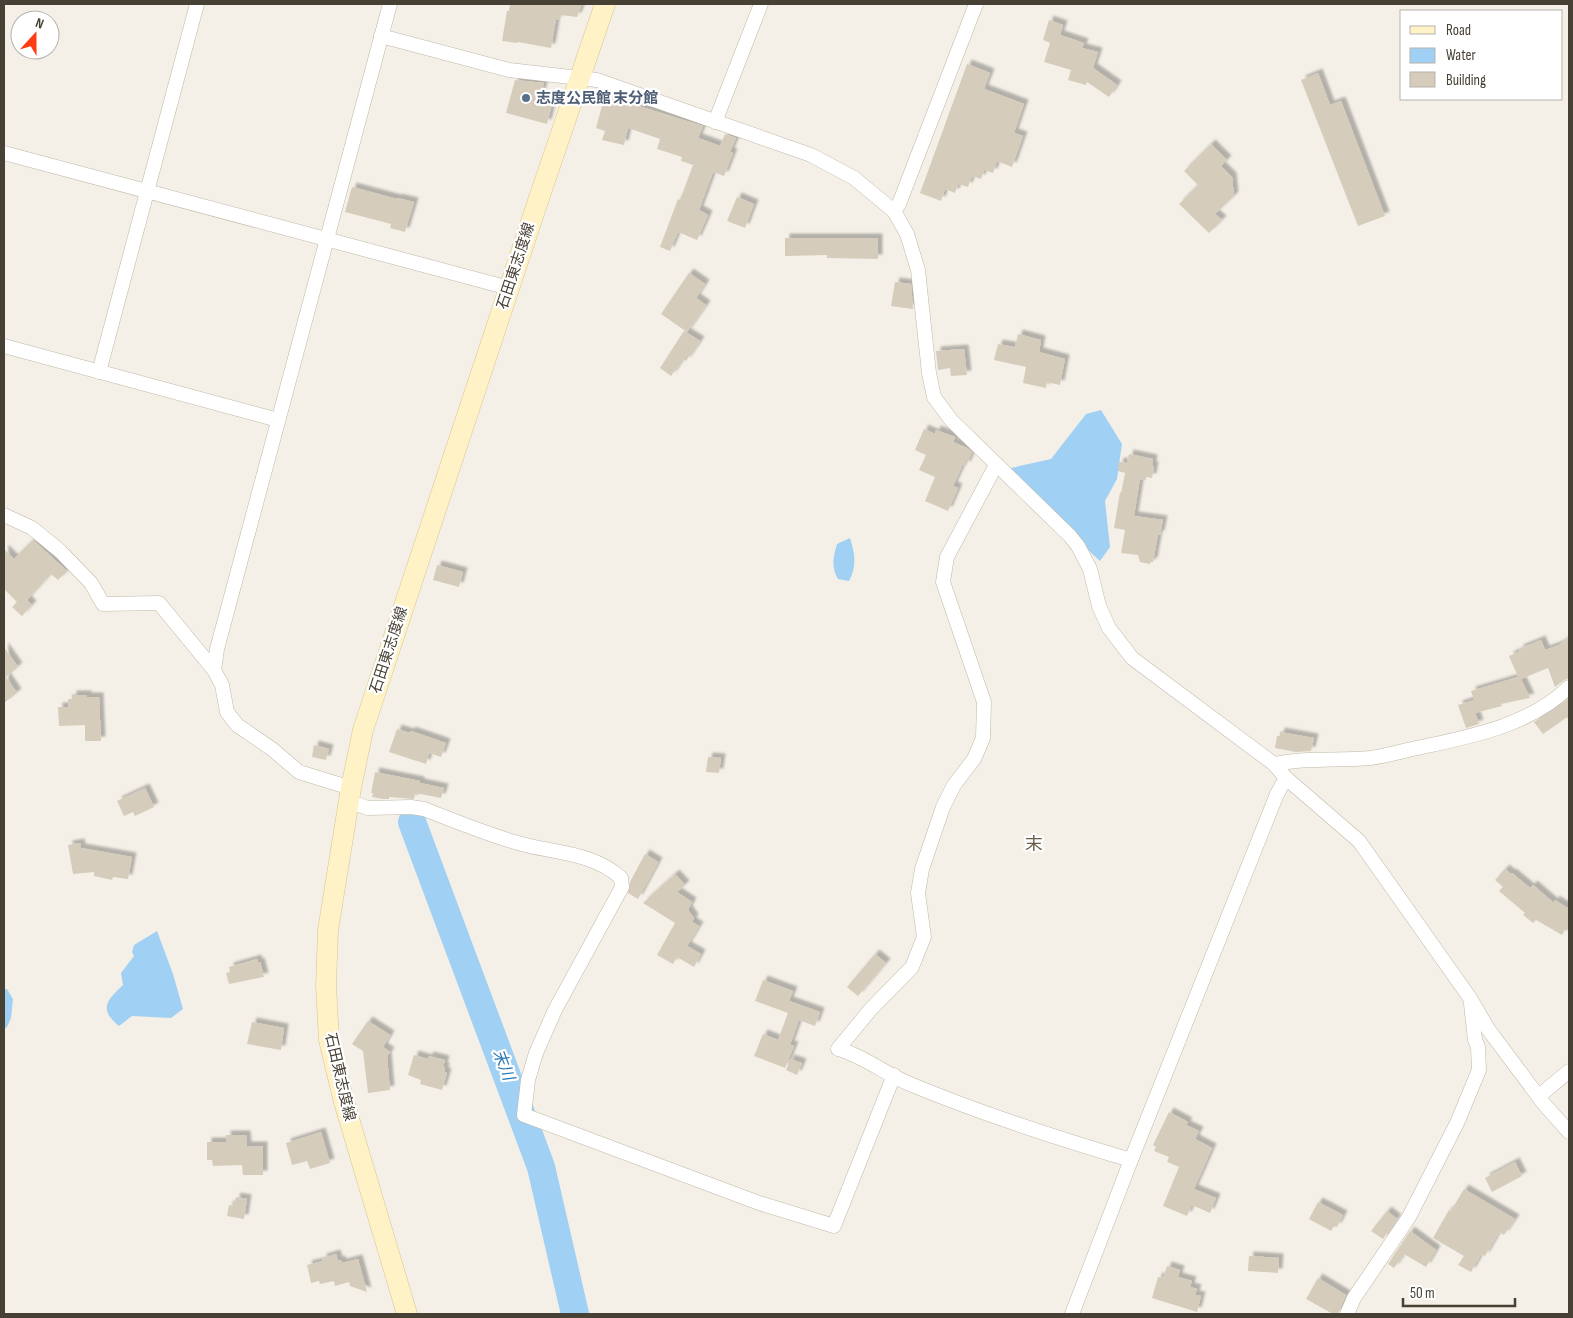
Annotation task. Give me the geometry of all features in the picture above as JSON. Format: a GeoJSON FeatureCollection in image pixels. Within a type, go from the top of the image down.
{"type":"FeatureCollection","features":[{"type":"Feature","properties":{"kind":"main road","name":"石田東志度線"},"geometry":{"type":"LineString","coordinates":[[407,1314],[344,1102],[329,1040],[326,986],[328,930],[350,795],[363,730],[605,4]]}},
{"type":"Feature","properties":{"kind":"street"},"geometry":{"type":"LineString","coordinates":[[99,372],[197,4]]}},
{"type":"Feature","properties":{"kind":"street"},"geometry":{"type":"LineString","coordinates":[[214,670],[217,649],[390,4]]}},
{"type":"Feature","properties":{"kind":"street"},"geometry":{"type":"LineString","coordinates":[[715,122],[761,4]]}},
{"type":"Feature","properties":{"kind":"street"},"geometry":{"type":"LineString","coordinates":[[894,211],[899,204],[976,4]]}},
{"type":"Feature","properties":{"kind":"street"},"geometry":{"type":"LineString","coordinates":[[381,36],[509,70],[597,80],[811,155],[854,178],[894,211],[907,234],[918,270],[929,374],[934,397],[951,420],[1078,546],[1090,569],[1099,606],[1108,628],[1132,658],[1274,764],[1286,778],[1359,840],[1470,998],[1488,1030],[1538,1096],[1569,1132]]}},
{"type":"Feature","properties":{"kind":"street"},"geometry":{"type":"LineString","coordinates":[[4,154],[509,288]]}},
{"type":"Feature","properties":{"kind":"street"},"geometry":{"type":"LineString","coordinates":[[4,346],[278,420]]}},
{"type":"Feature","properties":{"kind":"street"},"geometry":{"type":"LineString","coordinates":[[996,465],[947,557],[943,582],[984,702],[984,738],[974,760],[954,785],[942,807],[922,869],[918,894],[924,937],[912,967],[870,1010],[838,1049],[850,1052],[908,1084],[1050,1136],[1131,1160]]}},
{"type":"Feature","properties":{"kind":"street"},"geometry":{"type":"LineString","coordinates":[[4,514],[32,528],[60,551],[92,583],[103,604],[159,604],[214,670],[222,685],[227,712],[237,725],[272,749],[299,772],[350,795],[368,808],[411,808],[424,810],[518,843],[578,855],[615,872],[621,878],[622,887],[555,1010],[536,1053],[528,1080],[524,1115],[759,1203],[834,1226],[894,1075]]}},
{"type":"Feature","properties":{"kind":"street"},"geometry":{"type":"LineString","coordinates":[[1274,764],[1292,760],[1370,758],[1479,734],[1528,716],[1559,698],[1569,687]]}},
{"type":"Feature","properties":{"kind":"street"},"geometry":{"type":"LineString","coordinates":[[1072,1314],[1131,1160],[1277,794],[1286,778]]}},
{"type":"Feature","properties":{"kind":"street"},"geometry":{"type":"LineString","coordinates":[[1347,1314],[1354,1298],[1409,1217],[1457,1123],[1479,1070],[1478,1047],[1475,1040],[1470,998]]}},
{"type":"Feature","properties":{"kind":"street"},"geometry":{"type":"LineString","coordinates":[[1538,1096],[1569,1071]]}},
{"type":"Feature","properties":{"kind":"water"},"geometry":{"type":"Polygon","coordinates":[[[1101,410],[1122,444],[1117,479],[1105,501],[1110,547],[1100,561],[1002,470],[1051,459],[1086,414],[1101,410]]]}},
{"type":"Feature","properties":{"kind":"water"},"geometry":{"type":"Polygon","coordinates":[[[850,538],[854,560],[849,581],[838,579],[833,562],[837,544],[850,538]]]}},
{"type":"Feature","properties":{"kind":"water"},"geometry":{"type":"Polygon","coordinates":[[[157,931],[173,974],[183,1009],[171,1018],[132,1016],[119,1026],[112,1020],[107,1010],[109,1000],[123,985],[121,973],[134,956],[132,952],[134,945],[157,931]]]}},
{"type":"Feature","properties":{"kind":"water"},"geometry":{"type":"Polygon","coordinates":[[[4,989],[7,989],[13,999],[11,1018],[4,1029],[4,989]]]}},
{"type":"Feature","properties":{"kind":"building"},"geometry":{"type":"Polygon","coordinates":[[[510,4],[582,4],[577,17],[561,15],[560,20],[556,19],[551,48],[502,41],[510,4]]]}},
{"type":"Feature","properties":{"kind":"building"},"geometry":{"type":"Polygon","coordinates":[[[1049,20],[1063,25],[1060,35],[1084,43],[1082,48],[1098,52],[1093,68],[1117,85],[1109,97],[1087,82],[1086,85],[1068,80],[1071,70],[1044,62],[1050,43],[1043,40],[1049,20]]]}},
{"type":"Feature","properties":{"kind":"building"},"geometry":{"type":"Polygon","coordinates":[[[967,64],[990,73],[984,89],[1024,104],[1014,133],[1023,136],[1012,167],[997,161],[993,173],[984,170],[981,179],[972,176],[968,187],[958,184],[955,193],[945,189],[941,201],[920,193],[967,64]]]}},
{"type":"Feature","properties":{"kind":"building"},"geometry":{"type":"Polygon","coordinates":[[[1318,73],[1330,105],[1341,101],[1385,216],[1358,226],[1301,80],[1318,73]]]}},
{"type":"Feature","properties":{"kind":"building","name":"志度公民館 末分館"},"geometry":{"type":"Polygon","coordinates":[[[515,80],[544,83],[540,97],[542,97],[542,100],[552,104],[547,124],[506,113],[515,80]]]}},
{"type":"Feature","properties":{"kind":"building"},"geometry":{"type":"Polygon","coordinates":[[[616,99],[703,126],[698,138],[720,146],[725,134],[736,138],[730,152],[733,153],[724,176],[713,172],[699,210],[708,215],[697,240],[678,232],[670,251],[660,247],[693,165],[681,161],[682,157],[657,149],[660,139],[628,128],[624,145],[602,140],[605,131],[596,128],[603,102],[614,105],[616,99]]]}},
{"type":"Feature","properties":{"kind":"building"},"geometry":{"type":"Polygon","coordinates":[[[1211,144],[1227,160],[1221,166],[1232,177],[1234,196],[1215,214],[1222,220],[1209,233],[1179,204],[1198,185],[1184,171],[1211,144]]]}},
{"type":"Feature","properties":{"kind":"building"},"geometry":{"type":"Polygon","coordinates":[[[352,187],[414,202],[405,232],[390,228],[391,224],[345,212],[352,187]]]}},
{"type":"Feature","properties":{"kind":"building"},"geometry":{"type":"Polygon","coordinates":[[[737,197],[754,204],[745,228],[727,221],[737,197]]]}},
{"type":"Feature","properties":{"kind":"building"},"geometry":{"type":"Polygon","coordinates":[[[785,238],[878,238],[878,259],[827,258],[827,255],[785,256],[785,238]]]}},
{"type":"Feature","properties":{"kind":"building"},"geometry":{"type":"Polygon","coordinates":[[[689,273],[705,284],[696,298],[706,305],[687,332],[661,314],[689,273]]]}},
{"type":"Feature","properties":{"kind":"building"},"geometry":{"type":"Polygon","coordinates":[[[895,282],[911,284],[913,309],[891,306],[895,282]]]}},
{"type":"Feature","properties":{"kind":"building"},"geometry":{"type":"Polygon","coordinates":[[[684,331],[700,341],[686,361],[683,359],[671,376],[660,368],[684,331]]]}},
{"type":"Feature","properties":{"kind":"building"},"geometry":{"type":"Polygon","coordinates":[[[1018,334],[1041,340],[1039,352],[1065,359],[1060,385],[1047,382],[1046,388],[1023,383],[1026,367],[994,360],[998,344],[1015,347],[1018,334]]]}},
{"type":"Feature","properties":{"kind":"building"},"geometry":{"type":"Polygon","coordinates":[[[964,349],[967,375],[951,376],[950,368],[938,370],[936,351],[964,349]]]}},
{"type":"Feature","properties":{"kind":"building"},"geometry":{"type":"Polygon","coordinates":[[[924,429],[935,434],[936,430],[955,437],[953,442],[972,452],[966,466],[963,464],[953,486],[958,488],[948,511],[925,501],[935,477],[919,470],[926,455],[915,450],[924,429]]]}},
{"type":"Feature","properties":{"kind":"building"},"geometry":{"type":"Polygon","coordinates":[[[1129,454],[1153,459],[1152,478],[1140,479],[1134,516],[1163,520],[1153,562],[1150,564],[1140,562],[1138,555],[1121,553],[1125,530],[1114,528],[1125,473],[1118,471],[1119,462],[1127,463],[1129,454]]]}},
{"type":"Feature","properties":{"kind":"building"},"geometry":{"type":"Polygon","coordinates":[[[33,540],[67,571],[58,580],[51,574],[27,600],[32,605],[22,616],[12,607],[17,602],[4,589],[4,549],[14,559],[33,540]]]}},
{"type":"Feature","properties":{"kind":"building"},"geometry":{"type":"Polygon","coordinates":[[[437,565],[463,572],[459,587],[433,580],[437,565]]]}},
{"type":"Feature","properties":{"kind":"building"},"geometry":{"type":"Polygon","coordinates":[[[1569,638],[1569,678],[1555,687],[1548,668],[1521,679],[1530,698],[1501,704],[1502,706],[1475,713],[1479,724],[1466,728],[1458,705],[1474,700],[1471,691],[1518,677],[1509,656],[1520,651],[1519,649],[1541,640],[1545,650],[1559,645],[1569,638]]]}},
{"type":"Feature","properties":{"kind":"building"},"geometry":{"type":"Polygon","coordinates":[[[4,647],[18,667],[6,677],[17,693],[4,703],[4,647]]]}},
{"type":"Feature","properties":{"kind":"building"},"geometry":{"type":"Polygon","coordinates":[[[72,695],[99,697],[101,741],[85,741],[85,725],[59,726],[58,707],[68,707],[68,699],[72,699],[72,695]]]}},
{"type":"Feature","properties":{"kind":"building"},"geometry":{"type":"Polygon","coordinates":[[[1569,698],[1569,721],[1567,717],[1543,734],[1534,722],[1569,698]]]}},
{"type":"Feature","properties":{"kind":"building"},"geometry":{"type":"Polygon","coordinates":[[[397,729],[410,733],[411,731],[446,743],[441,757],[429,753],[426,764],[389,752],[397,729]]]}},
{"type":"Feature","properties":{"kind":"building"},"geometry":{"type":"Polygon","coordinates":[[[1280,732],[1314,738],[1311,751],[1296,752],[1275,748],[1277,736],[1280,736],[1280,732]]]}},
{"type":"Feature","properties":{"kind":"building"},"geometry":{"type":"Polygon","coordinates":[[[314,745],[329,749],[326,760],[312,757],[314,745]]]}},
{"type":"Feature","properties":{"kind":"building"},"geometry":{"type":"Polygon","coordinates":[[[708,757],[721,758],[719,773],[706,772],[708,757]]]}},
{"type":"Feature","properties":{"kind":"building"},"geometry":{"type":"Polygon","coordinates":[[[375,772],[444,788],[441,798],[415,793],[414,799],[372,797],[375,772]]]}},
{"type":"Feature","properties":{"kind":"building"},"geometry":{"type":"Polygon","coordinates":[[[145,788],[154,807],[135,816],[133,812],[124,816],[117,801],[145,788]]]}},
{"type":"Feature","properties":{"kind":"building"},"geometry":{"type":"Polygon","coordinates":[[[80,843],[81,848],[132,857],[128,879],[113,877],[112,880],[94,876],[94,872],[73,874],[68,845],[80,843]]]}},
{"type":"Feature","properties":{"kind":"building"},"geometry":{"type":"Polygon","coordinates":[[[645,854],[658,862],[638,899],[628,893],[630,882],[645,854]]]}},
{"type":"Feature","properties":{"kind":"building"},"geometry":{"type":"Polygon","coordinates":[[[1505,869],[1530,888],[1533,885],[1554,903],[1555,900],[1569,909],[1569,923],[1562,935],[1536,920],[1533,923],[1523,915],[1525,913],[1499,891],[1503,887],[1495,880],[1505,869]]]}},
{"type":"Feature","properties":{"kind":"building"},"geometry":{"type":"Polygon","coordinates":[[[675,874],[685,885],[677,892],[692,902],[688,910],[694,918],[692,922],[699,926],[687,946],[701,954],[694,967],[677,957],[673,964],[657,955],[675,923],[643,903],[675,874]]]}},
{"type":"Feature","properties":{"kind":"building"},"geometry":{"type":"Polygon","coordinates":[[[875,954],[886,963],[858,996],[847,987],[875,954]]]}},
{"type":"Feature","properties":{"kind":"building"},"geometry":{"type":"Polygon","coordinates":[[[257,959],[258,963],[260,962],[264,977],[229,984],[226,973],[230,972],[229,967],[257,959]]]}},
{"type":"Feature","properties":{"kind":"building"},"geometry":{"type":"Polygon","coordinates":[[[763,980],[793,991],[789,1001],[820,1012],[815,1026],[799,1020],[790,1045],[794,1046],[785,1068],[754,1056],[763,1034],[778,1040],[788,1013],[755,1001],[763,980]]]}},
{"type":"Feature","properties":{"kind":"building"},"geometry":{"type":"Polygon","coordinates":[[[368,1021],[390,1035],[383,1047],[390,1052],[387,1056],[390,1090],[368,1093],[363,1051],[352,1044],[368,1021]]]}},
{"type":"Feature","properties":{"kind":"building"},"geometry":{"type":"Polygon","coordinates":[[[252,1022],[284,1028],[281,1050],[247,1044],[252,1022]]]}},
{"type":"Feature","properties":{"kind":"building"},"geometry":{"type":"Polygon","coordinates":[[[414,1055],[428,1059],[429,1056],[445,1060],[443,1067],[445,1067],[444,1072],[447,1073],[442,1090],[420,1084],[421,1080],[408,1075],[414,1055]]]}},
{"type":"Feature","properties":{"kind":"building"},"geometry":{"type":"Polygon","coordinates":[[[790,1059],[802,1063],[797,1075],[786,1070],[790,1059]]]}},
{"type":"Feature","properties":{"kind":"building"},"geometry":{"type":"Polygon","coordinates":[[[1169,1112],[1188,1122],[1186,1125],[1199,1131],[1195,1139],[1212,1148],[1194,1189],[1216,1198],[1210,1213],[1192,1205],[1187,1216],[1163,1206],[1179,1167],[1167,1162],[1169,1157],[1154,1151],[1156,1147],[1153,1145],[1169,1112]]]}},
{"type":"Feature","properties":{"kind":"building"},"geometry":{"type":"Polygon","coordinates":[[[321,1132],[330,1163],[310,1169],[307,1161],[292,1165],[286,1143],[321,1132]]]}},
{"type":"Feature","properties":{"kind":"building"},"geometry":{"type":"Polygon","coordinates":[[[226,1135],[246,1135],[247,1146],[263,1146],[263,1175],[243,1175],[242,1165],[213,1166],[212,1160],[207,1160],[207,1142],[227,1142],[226,1135]]]}},
{"type":"Feature","properties":{"kind":"building"},"geometry":{"type":"Polygon","coordinates":[[[1515,1162],[1522,1176],[1492,1192],[1485,1178],[1515,1162]]]}},
{"type":"Feature","properties":{"kind":"building"},"geometry":{"type":"Polygon","coordinates":[[[1464,1189],[1515,1219],[1504,1235],[1499,1232],[1485,1256],[1481,1254],[1471,1272],[1458,1265],[1464,1256],[1433,1238],[1464,1189]]]}},
{"type":"Feature","properties":{"kind":"building"},"geometry":{"type":"Polygon","coordinates":[[[236,1197],[247,1199],[244,1219],[227,1216],[229,1205],[234,1206],[236,1197]]]}},
{"type":"Feature","properties":{"kind":"building"},"geometry":{"type":"Polygon","coordinates":[[[1318,1202],[1343,1215],[1337,1227],[1334,1226],[1331,1231],[1309,1219],[1318,1202]]]}},
{"type":"Feature","properties":{"kind":"building"},"geometry":{"type":"Polygon","coordinates":[[[1387,1211],[1397,1219],[1383,1239],[1371,1231],[1387,1211]]]}},
{"type":"Feature","properties":{"kind":"building"},"geometry":{"type":"Polygon","coordinates":[[[1410,1231],[1436,1250],[1426,1267],[1404,1254],[1394,1268],[1388,1264],[1410,1231]]]}},
{"type":"Feature","properties":{"kind":"building"},"geometry":{"type":"Polygon","coordinates":[[[336,1254],[338,1261],[341,1260],[342,1263],[358,1259],[367,1292],[350,1286],[349,1282],[335,1286],[334,1281],[320,1284],[319,1281],[311,1283],[307,1265],[323,1261],[322,1258],[336,1254]]]}},
{"type":"Feature","properties":{"kind":"building"},"geometry":{"type":"Polygon","coordinates":[[[1249,1256],[1279,1258],[1278,1273],[1248,1271],[1249,1256]]]}},
{"type":"Feature","properties":{"kind":"building"},"geometry":{"type":"Polygon","coordinates":[[[1167,1266],[1180,1270],[1178,1277],[1192,1281],[1190,1287],[1197,1289],[1195,1295],[1201,1296],[1197,1312],[1152,1298],[1158,1277],[1163,1278],[1167,1266]]]}},
{"type":"Feature","properties":{"kind":"building"},"geometry":{"type":"Polygon","coordinates":[[[1318,1278],[1346,1295],[1338,1314],[1333,1314],[1306,1299],[1318,1278]]]}},
{"type":"Feature","properties":{"kind":"waterway","name":"末川"},"geometry":{"type":"LineString","coordinates":[[412,822],[541,1167],[575,1314]]}},
{"type":"Feature","properties":{"kind":"place","name":"志度公民館 末分館"},"geometry":{"type":"Point","coordinates":[526,98]}},
{"type":"Feature","properties":{"kind":"district","name":"末"},"geometry":{"type":"Point","coordinates":[1034,844]}}]}
